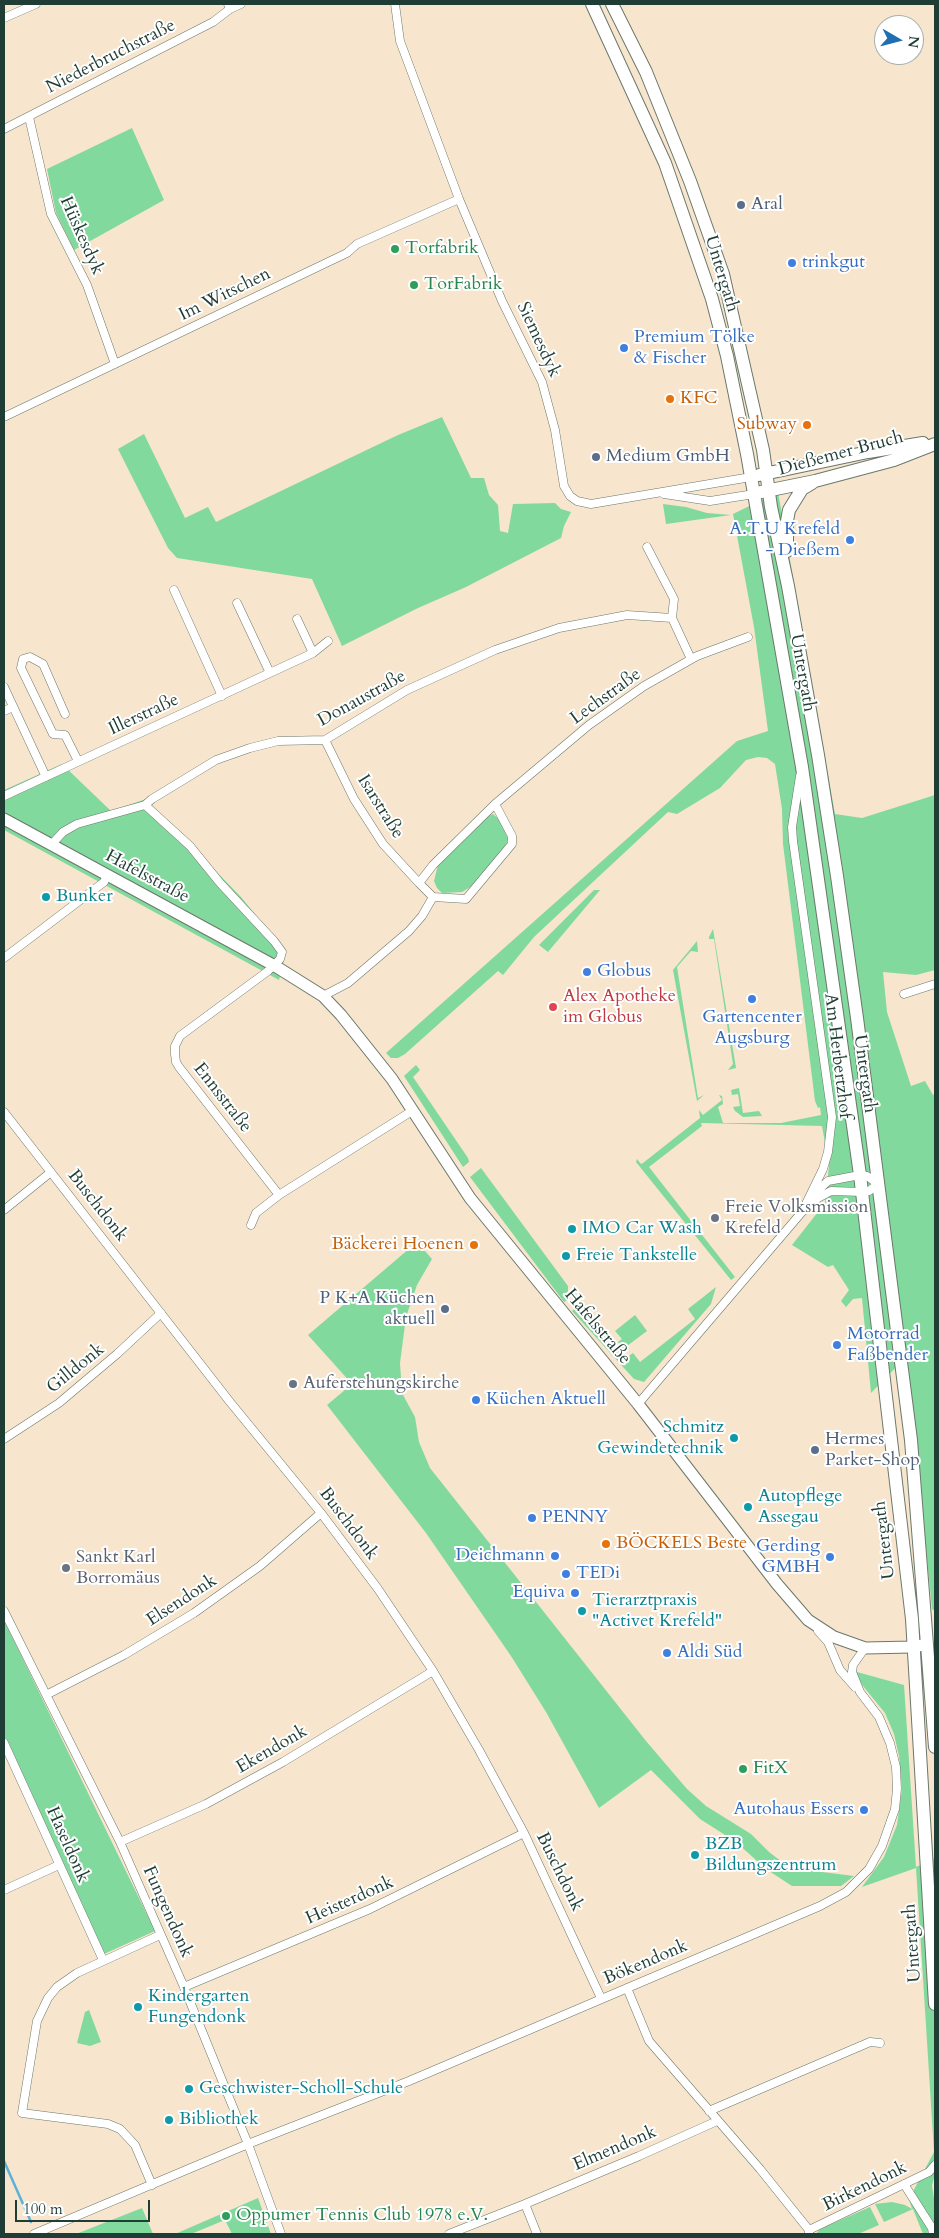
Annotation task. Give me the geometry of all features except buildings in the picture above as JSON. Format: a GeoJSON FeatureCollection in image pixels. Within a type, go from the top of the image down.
{"type":"FeatureCollection","features":[{"type":"Feature","properties":{"kind":"main road","name":"Untergath"},"geometry":{"type":"LineString","coordinates":[[592,4],[665,163],[712,299],[727,356],[751,477],[802,767],[860,1175],[910,1610],[935,2004]]}},
{"type":"Feature","properties":{"kind":"main road","name":"Untergath"},"geometry":{"type":"LineString","coordinates":[[612,4],[646,72],[690,181],[723,274],[750,384],[788,586],[837,876],[911,1440],[932,1642],[935,1747]]}},
{"type":"Feature","properties":{"kind":"main road","name":"Untergath"},"geometry":{"type":"LineString","coordinates":[[665,163],[690,181]]}},
{"type":"Feature","properties":{"kind":"main road","name":"Dießemer Bruch"},"geometry":{"type":"LineString","coordinates":[[751,477],[868,452],[935,443]]}},
{"type":"Feature","properties":{"kind":"main road","name":"Dießemer Bruch"},"geometry":{"type":"LineString","coordinates":[[754,494],[815,481],[894,460],[935,443]]}},
{"type":"Feature","properties":{"kind":"main road","name":"Untergath"},"geometry":{"type":"LineString","coordinates":[[788,586],[786,521],[789,510],[802,490],[815,481]]}},
{"type":"Feature","properties":{"kind":"main road","name":"Hafelsstraße"},"geometry":{"type":"LineString","coordinates":[[4,819],[274,966],[323,996],[341,1015],[388,1074],[470,1198],[638,1404],[777,1584],[808,1620],[834,1637],[865,1648],[912,1647],[932,1642]]}},
{"type":"Feature","properties":{"kind":"street"},"geometry":{"type":"LineString","coordinates":[[4,18],[36,4]]}},
{"type":"Feature","properties":{"kind":"street","name":"Niederbruchstraße"},"geometry":{"type":"LineString","coordinates":[[4,129],[213,22],[229,6],[241,4]]}},
{"type":"Feature","properties":{"kind":"street","name":"Siemesdyk"},"geometry":{"type":"LineString","coordinates":[[395,4],[400,41],[459,199],[502,301],[542,382],[555,430],[564,486],[570,496],[576,502],[592,504],[751,477]]}},
{"type":"Feature","properties":{"kind":"street","name":"Hüskesdyk"},"geometry":{"type":"LineString","coordinates":[[29,117],[51,214],[87,285],[115,364]]}},
{"type":"Feature","properties":{"kind":"street","name":"Im Witschen"},"geometry":{"type":"LineString","coordinates":[[4,417],[347,253],[357,244],[459,199]]}},
{"type":"Feature","properties":{"kind":"street","name":"Siemesdyk"},"geometry":{"type":"LineString","coordinates":[[657,494],[710,501],[754,494]]}},
{"type":"Feature","properties":{"kind":"street"},"geometry":{"type":"LineString","coordinates":[[647,547],[674,599],[672,618],[691,659]]}},
{"type":"Feature","properties":{"kind":"street"},"geometry":{"type":"LineString","coordinates":[[174,590],[222,696]]}},
{"type":"Feature","properties":{"kind":"street"},"geometry":{"type":"LineString","coordinates":[[236,603],[270,673]]}},
{"type":"Feature","properties":{"kind":"street","name":"Donaustraße"},"geometry":{"type":"LineString","coordinates":[[51,845],[63,832],[77,824],[145,805],[216,760],[250,748],[278,741],[325,740],[407,690],[495,650],[560,628],[627,615],[672,618]]}},
{"type":"Feature","properties":{"kind":"street"},"geometry":{"type":"LineString","coordinates":[[297,619],[313,653]]}},
{"type":"Feature","properties":{"kind":"street","name":"Lechstraße"},"geometry":{"type":"LineString","coordinates":[[419,883],[433,865],[495,804],[589,725],[644,686],[691,659],[748,637]]}},
{"type":"Feature","properties":{"kind":"street","name":"Illerstraße"},"geometry":{"type":"LineString","coordinates":[[4,796],[313,653],[328,641]]}},
{"type":"Feature","properties":{"kind":"street"},"geometry":{"type":"LineString","coordinates":[[65,714],[43,664],[30,657],[22,659],[21,668],[53,734],[65,735],[78,761]]}},
{"type":"Feature","properties":{"kind":"street"},"geometry":{"type":"LineString","coordinates":[[4,687],[46,777]]}},
{"type":"Feature","properties":{"kind":"street"},"geometry":{"type":"LineString","coordinates":[[4,711],[13,707]]}},
{"type":"Feature","properties":{"kind":"street","name":"Isarstraße"},"geometry":{"type":"LineString","coordinates":[[325,740],[354,799],[383,844],[419,883]]}},
{"type":"Feature","properties":{"kind":"street","name":"Am Herbertzhof"},"geometry":{"type":"LineString","coordinates":[[638,1404],[735,1293],[802,1212],[823,1169],[828,1152],[832,1117],[792,827],[802,767]]}},
{"type":"Feature","properties":{"kind":"street"},"geometry":{"type":"LineString","coordinates":[[419,883],[433,897],[466,898],[512,844],[512,836],[495,804]]}},
{"type":"Feature","properties":{"kind":"street","name":"Hafelsstraße"},"geometry":{"type":"LineString","coordinates":[[145,805],[190,846],[220,883],[274,941],[282,952],[280,960],[274,966]]}},
{"type":"Feature","properties":{"kind":"street"},"geometry":{"type":"LineString","coordinates":[[4,958],[104,882],[107,876]]}},
{"type":"Feature","properties":{"kind":"street"},"geometry":{"type":"LineString","coordinates":[[323,996],[348,983],[408,931],[422,916],[433,897]]}},
{"type":"Feature","properties":{"kind":"street","name":"Ennsstraße"},"geometry":{"type":"LineString","coordinates":[[274,966],[180,1036],[175,1046],[175,1054],[179,1067],[279,1195]]}},
{"type":"Feature","properties":{"kind":"street"},"geometry":{"type":"LineString","coordinates":[[904,994],[935,984]]}},
{"type":"Feature","properties":{"kind":"street"},"geometry":{"type":"LineString","coordinates":[[251,1225],[256,1213],[279,1195],[412,1110]]}},
{"type":"Feature","properties":{"kind":"street","name":"Buschdonk"},"geometry":{"type":"LineString","coordinates":[[4,1112],[230,1402],[321,1513],[378,1589],[433,1671],[524,1834],[601,1998]]}},
{"type":"Feature","properties":{"kind":"street"},"geometry":{"type":"LineString","coordinates":[[4,1210],[51,1172]]}},
{"type":"Feature","properties":{"kind":"street"},"geometry":{"type":"LineString","coordinates":[[860,1175],[867,1176],[878,1184],[869,1191],[831,1191],[818,1198],[802,1212],[814,1194],[828,1181],[860,1175]]}},
{"type":"Feature","properties":{"kind":"street","name":"Gilldonk"},"geometry":{"type":"LineString","coordinates":[[4,1439],[59,1403],[117,1354],[161,1313]]}},
{"type":"Feature","properties":{"kind":"street","name":"Elsendonk"},"geometry":{"type":"LineString","coordinates":[[46,1695],[124,1655],[194,1613],[260,1566],[321,1513]]}},
{"type":"Feature","properties":{"kind":"street","name":"Fungendonk"},"geometry":{"type":"LineString","coordinates":[[4,1611],[120,1842],[184,1987],[248,2144],[281,2234]]}},
{"type":"Feature","properties":{"kind":"street","name":"Bökendonk"},"geometry":{"type":"LineString","coordinates":[[152,2185],[248,2144],[409,2081],[820,1906],[846,1892],[869,1869],[890,1828],[895,1809],[897,1789],[896,1767],[890,1743],[879,1717],[840,1670],[828,1642],[808,1620]]}},
{"type":"Feature","properties":{"kind":"street","name":"Bökendonk"},"geometry":{"type":"LineString","coordinates":[[860,1692],[852,1672],[853,1665],[865,1648]]}},
{"type":"Feature","properties":{"kind":"street","name":"Ekendonk"},"geometry":{"type":"LineString","coordinates":[[120,1842],[206,1804],[266,1771],[433,1671]]}},
{"type":"Feature","properties":{"kind":"street","name":"Haseldonk"},"geometry":{"type":"LineString","coordinates":[[4,1743],[104,1960]]}},
{"type":"Feature","properties":{"kind":"street","name":"Heisterdonk"},"geometry":{"type":"LineString","coordinates":[[184,1987],[370,1909],[524,1834]]}},
{"type":"Feature","properties":{"kind":"street"},"geometry":{"type":"LineString","coordinates":[[4,1890],[59,1865]]}},
{"type":"Feature","properties":{"kind":"street"},"geometry":{"type":"LineString","coordinates":[[34,2234],[152,2185],[135,2145],[120,2129],[108,2124],[22,2114],[34,2032],[41,2010],[57,1987],[77,1973],[160,1935]]}},
{"type":"Feature","properties":{"kind":"street"},"geometry":{"type":"LineString","coordinates":[[627,1988],[649,2041],[710,2111],[809,2232]]}},
{"type":"Feature","properties":{"kind":"street"},"geometry":{"type":"LineString","coordinates":[[710,2111],[870,2042],[880,2043]]}},
{"type":"Feature","properties":{"kind":"street","name":"Elmendonk"},"geometry":{"type":"LineString","coordinates":[[449,2234],[639,2156],[717,2121]]}},
{"type":"Feature","properties":{"kind":"street","name":"Birkendonk"},"geometry":{"type":"LineString","coordinates":[[809,2232],[928,2172],[935,2165]]}},
{"type":"Feature","properties":{"kind":"street"},"geometry":{"type":"LineString","coordinates":[[904,2184],[932,2228],[932,2234]]}},
{"type":"Feature","properties":{"kind":"street"},"geometry":{"type":"LineString","coordinates":[[524,2204],[537,2234]]}},
{"type":"Feature","properties":{"kind":"green space"},"geometry":{"type":"Polygon","coordinates":[[[132,128],[164,200],[74,250],[56,213],[47,169],[132,128]]]}},
{"type":"Feature","properties":{"kind":"green space"},"geometry":{"type":"Polygon","coordinates":[[[442,417],[471,478],[484,478],[489,495],[498,505],[500,531],[508,533],[513,504],[555,503],[561,509],[571,512],[564,526],[561,538],[466,587],[418,608],[342,646],[312,579],[177,558],[168,548],[118,449],[144,434],[185,518],[208,507],[216,522],[398,435],[442,417]]]}},
{"type":"Feature","properties":{"kind":"green space"},"geometry":{"type":"Polygon","coordinates":[[[778,492],[835,814],[862,818],[935,795],[935,970],[916,975],[883,972],[887,1012],[911,1086],[925,1081],[933,1095],[935,1094],[935,1611],[932,1609],[907,1356],[871,1393],[862,1298],[853,1299],[846,1307],[841,1301],[849,1290],[833,1265],[828,1267],[792,1245],[825,1203],[829,1166],[822,1126],[701,1123],[702,1126],[649,1167],[735,1277],[731,1280],[636,1162],[637,1159],[641,1164],[643,1163],[700,1118],[699,1110],[703,1115],[722,1100],[719,1095],[722,1096],[723,1104],[718,1107],[723,1123],[781,1123],[821,1115],[820,1107],[818,1108],[815,1101],[783,844],[782,809],[775,764],[767,758],[758,757],[746,760],[720,788],[677,814],[668,812],[534,937],[503,975],[498,971],[405,1054],[398,1058],[391,1058],[386,1053],[737,741],[768,731],[754,627],[733,514],[778,492]]]}},
{"type":"Feature","properties":{"kind":"green space"},"geometry":{"type":"Polygon","coordinates":[[[663,504],[686,507],[707,513],[731,515],[666,524],[663,504]]]}},
{"type":"Feature","properties":{"kind":"green space"},"geometry":{"type":"Polygon","coordinates":[[[62,764],[111,811],[146,799],[241,897],[286,952],[279,980],[4,830],[4,790],[62,764]]]}},
{"type":"Feature","properties":{"kind":"green space"},"geometry":{"type":"Polygon","coordinates":[[[493,814],[501,821],[508,839],[505,847],[472,886],[462,892],[442,893],[434,881],[438,865],[488,816],[493,814]]]}},
{"type":"Feature","properties":{"kind":"green space"},"geometry":{"type":"Polygon","coordinates":[[[594,890],[600,890],[548,952],[539,945],[594,890]]]}},
{"type":"Feature","properties":{"kind":"green space"},"geometry":{"type":"Polygon","coordinates":[[[713,929],[736,1068],[728,1070],[733,1064],[714,939],[709,939],[713,929]]]}},
{"type":"Feature","properties":{"kind":"green space"},"geometry":{"type":"Polygon","coordinates":[[[697,941],[698,952],[691,951],[677,967],[698,1098],[704,1095],[697,1101],[673,970],[697,941]]]}},
{"type":"Feature","properties":{"kind":"green space"},"geometry":{"type":"Polygon","coordinates":[[[416,1065],[420,1070],[413,1077],[468,1158],[469,1162],[463,1167],[404,1076],[416,1065]]]}},
{"type":"Feature","properties":{"kind":"green space"},"geometry":{"type":"Polygon","coordinates":[[[739,1088],[743,1113],[759,1111],[762,1116],[743,1117],[735,1111],[733,1107],[740,1106],[738,1094],[732,1095],[731,1090],[739,1088]]]}},
{"type":"Feature","properties":{"kind":"green space"},"geometry":{"type":"Polygon","coordinates":[[[481,1168],[568,1286],[568,1298],[566,1301],[564,1302],[470,1177],[481,1168]]]}},
{"type":"Feature","properties":{"kind":"green space"},"geometry":{"type":"Polygon","coordinates":[[[417,1242],[432,1259],[417,1285],[406,1317],[400,1363],[402,1393],[415,1417],[419,1442],[430,1468],[646,1741],[687,1789],[706,1806],[751,1834],[769,1852],[790,1868],[854,1876],[841,1886],[792,1886],[766,1869],[736,1842],[700,1819],[651,1770],[599,1808],[546,1712],[511,1656],[426,1533],[327,1405],[352,1384],[308,1335],[417,1242]]]}},
{"type":"Feature","properties":{"kind":"green space"},"geometry":{"type":"Polygon","coordinates":[[[716,1287],[711,1304],[644,1382],[634,1379],[572,1311],[576,1307],[582,1308],[623,1360],[633,1353],[640,1362],[695,1319],[688,1309],[716,1287]]]}},
{"type":"Feature","properties":{"kind":"green space"},"geometry":{"type":"Polygon","coordinates":[[[635,1315],[647,1331],[623,1349],[618,1342],[622,1339],[615,1331],[635,1315]]]}},
{"type":"Feature","properties":{"kind":"green space"},"geometry":{"type":"Polygon","coordinates":[[[4,1620],[155,1931],[104,1954],[4,1736],[4,1620]]]}},
{"type":"Feature","properties":{"kind":"green space"},"geometry":{"type":"Polygon","coordinates":[[[857,1672],[904,1685],[916,1867],[935,1858],[935,2173],[932,2186],[935,2204],[935,2234],[923,2234],[913,2209],[884,2222],[875,2204],[892,2202],[912,2209],[909,2199],[934,2152],[916,1868],[862,1887],[884,1857],[897,1825],[902,1789],[899,1756],[894,1734],[885,1713],[863,1686],[857,1676],[857,1672]]]}},
{"type":"Feature","properties":{"kind":"green space"},"geometry":{"type":"Polygon","coordinates":[[[89,2010],[101,2042],[90,2046],[77,2043],[85,2012],[89,2010]]]}},
{"type":"Feature","properties":{"kind":"green space","name":"Oppumer Tennis Club 1978 e.V."},"geometry":{"type":"Polygon","coordinates":[[[258,2198],[271,2234],[232,2234],[225,2220],[191,2234],[175,2234],[258,2198]]]}},
{"type":"Feature","properties":{"kind":"green space"},"geometry":{"type":"Polygon","coordinates":[[[870,2207],[879,2225],[858,2234],[816,2234],[820,2229],[870,2207]]]}},
{"type":"Feature","properties":{"kind":"green space"},"geometry":{"type":"Polygon","coordinates":[[[142,2208],[153,2234],[76,2234],[142,2208]]]}},
{"type":"Feature","properties":{"kind":"waterway"},"geometry":{"type":"LineString","coordinates":[[4,2161],[31,2222]]}},
{"type":"Feature","properties":{"kind":"place","name":"Aral"},"geometry":{"type":"Point","coordinates":[741,205]}},
{"type":"Feature","properties":{"kind":"place","name":"Torfabrik"},"geometry":{"type":"Point","coordinates":[395,249]}},
{"type":"Feature","properties":{"kind":"place","name":"trinkgut"},"geometry":{"type":"Point","coordinates":[792,263]}},
{"type":"Feature","properties":{"kind":"place","name":"TorFabrik"},"geometry":{"type":"Point","coordinates":[414,285]}},
{"type":"Feature","properties":{"kind":"place","name":"Premium Tölke & Fischer"},"geometry":{"type":"Point","coordinates":[624,348]}},
{"type":"Feature","properties":{"kind":"place","name":"KFC"},"geometry":{"type":"Point","coordinates":[670,399]}},
{"type":"Feature","properties":{"kind":"place","name":"Subway"},"geometry":{"type":"Point","coordinates":[807,425]}},
{"type":"Feature","properties":{"kind":"place","name":"Medium GmbH"},"geometry":{"type":"Point","coordinates":[596,457]}},
{"type":"Feature","properties":{"kind":"place","name":"A.T.U Krefeld - Dießem"},"geometry":{"type":"Point","coordinates":[850,540]}},
{"type":"Feature","properties":{"kind":"place","name":"Bunker"},"geometry":{"type":"Point","coordinates":[46,897]}},
{"type":"Feature","properties":{"kind":"place","name":"Globus"},"geometry":{"type":"Point","coordinates":[587,972]}},
{"type":"Feature","properties":{"kind":"place","name":"Gartencenter Augsburg"},"geometry":{"type":"Point","coordinates":[752,999]}},
{"type":"Feature","properties":{"kind":"place","name":"Alex Apotheke im Globus"},"geometry":{"type":"Point","coordinates":[553,1007]}},
{"type":"Feature","properties":{"kind":"place","name":"Freie Volksmission Krefeld"},"geometry":{"type":"Point","coordinates":[715,1218]}},
{"type":"Feature","properties":{"kind":"place","name":"IMO Car Wash"},"geometry":{"type":"Point","coordinates":[572,1229]}},
{"type":"Feature","properties":{"kind":"place","name":"Bäckerei Hoenen"},"geometry":{"type":"Point","coordinates":[474,1245]}},
{"type":"Feature","properties":{"kind":"place","name":"Freie Tankstelle"},"geometry":{"type":"Point","coordinates":[566,1256]}},
{"type":"Feature","properties":{"kind":"place","name":"P K+A Küchen aktuell"},"geometry":{"type":"Point","coordinates":[445,1309]}},
{"type":"Feature","properties":{"kind":"place","name":"Motorrad Faßbender"},"geometry":{"type":"Point","coordinates":[837,1345]}},
{"type":"Feature","properties":{"kind":"place","name":"Auferstehungskirche"},"geometry":{"type":"Point","coordinates":[293,1384]}},
{"type":"Feature","properties":{"kind":"place","name":"Küchen Aktuell"},"geometry":{"type":"Point","coordinates":[476,1400]}},
{"type":"Feature","properties":{"kind":"place","name":"Schmitz Gewindetechnik"},"geometry":{"type":"Point","coordinates":[734,1438]}},
{"type":"Feature","properties":{"kind":"place","name":"Hermes Parket-Shop"},"geometry":{"type":"Point","coordinates":[815,1450]}},
{"type":"Feature","properties":{"kind":"place","name":"Autopflege Assegau"},"geometry":{"type":"Point","coordinates":[748,1507]}},
{"type":"Feature","properties":{"kind":"place","name":"PENNY"},"geometry":{"type":"Point","coordinates":[532,1518]}},
{"type":"Feature","properties":{"kind":"place","name":"BÖCKELS Beste"},"geometry":{"type":"Point","coordinates":[606,1544]}},
{"type":"Feature","properties":{"kind":"place","name":"Deichmann"},"geometry":{"type":"Point","coordinates":[555,1556]}},
{"type":"Feature","properties":{"kind":"place","name":"Gerding GMBH"},"geometry":{"type":"Point","coordinates":[830,1557]}},
{"type":"Feature","properties":{"kind":"place","name":"Sankt Karl Borromäus"},"geometry":{"type":"Point","coordinates":[66,1568]}},
{"type":"Feature","properties":{"kind":"place","name":"TEDi"},"geometry":{"type":"Point","coordinates":[566,1574]}},
{"type":"Feature","properties":{"kind":"place","name":"Equiva"},"geometry":{"type":"Point","coordinates":[575,1593]}},
{"type":"Feature","properties":{"kind":"place","name":"Tierarztpraxis \"Activet Krefeld\""},"geometry":{"type":"Point","coordinates":[582,1611]}},
{"type":"Feature","properties":{"kind":"place","name":"Aldi Süd"},"geometry":{"type":"Point","coordinates":[667,1653]}},
{"type":"Feature","properties":{"kind":"place","name":"FitX"},"geometry":{"type":"Point","coordinates":[743,1769]}},
{"type":"Feature","properties":{"kind":"place","name":"Autohaus Essers"},"geometry":{"type":"Point","coordinates":[864,1810]}},
{"type":"Feature","properties":{"kind":"place","name":"BZB Bildungszentrum"},"geometry":{"type":"Point","coordinates":[695,1855]}},
{"type":"Feature","properties":{"kind":"place","name":"Kindergarten Fungendonk"},"geometry":{"type":"Point","coordinates":[138,2007]}},
{"type":"Feature","properties":{"kind":"place","name":"Geschwister-Scholl-Schule"},"geometry":{"type":"Point","coordinates":[189,2089]}},
{"type":"Feature","properties":{"kind":"place","name":"Bibliothek"},"geometry":{"type":"Point","coordinates":[169,2120]}},
{"type":"Feature","properties":{"kind":"place","name":"Oppumer Tennis Club 1978 e.V."},"geometry":{"type":"Point","coordinates":[226,2216]}}]}
